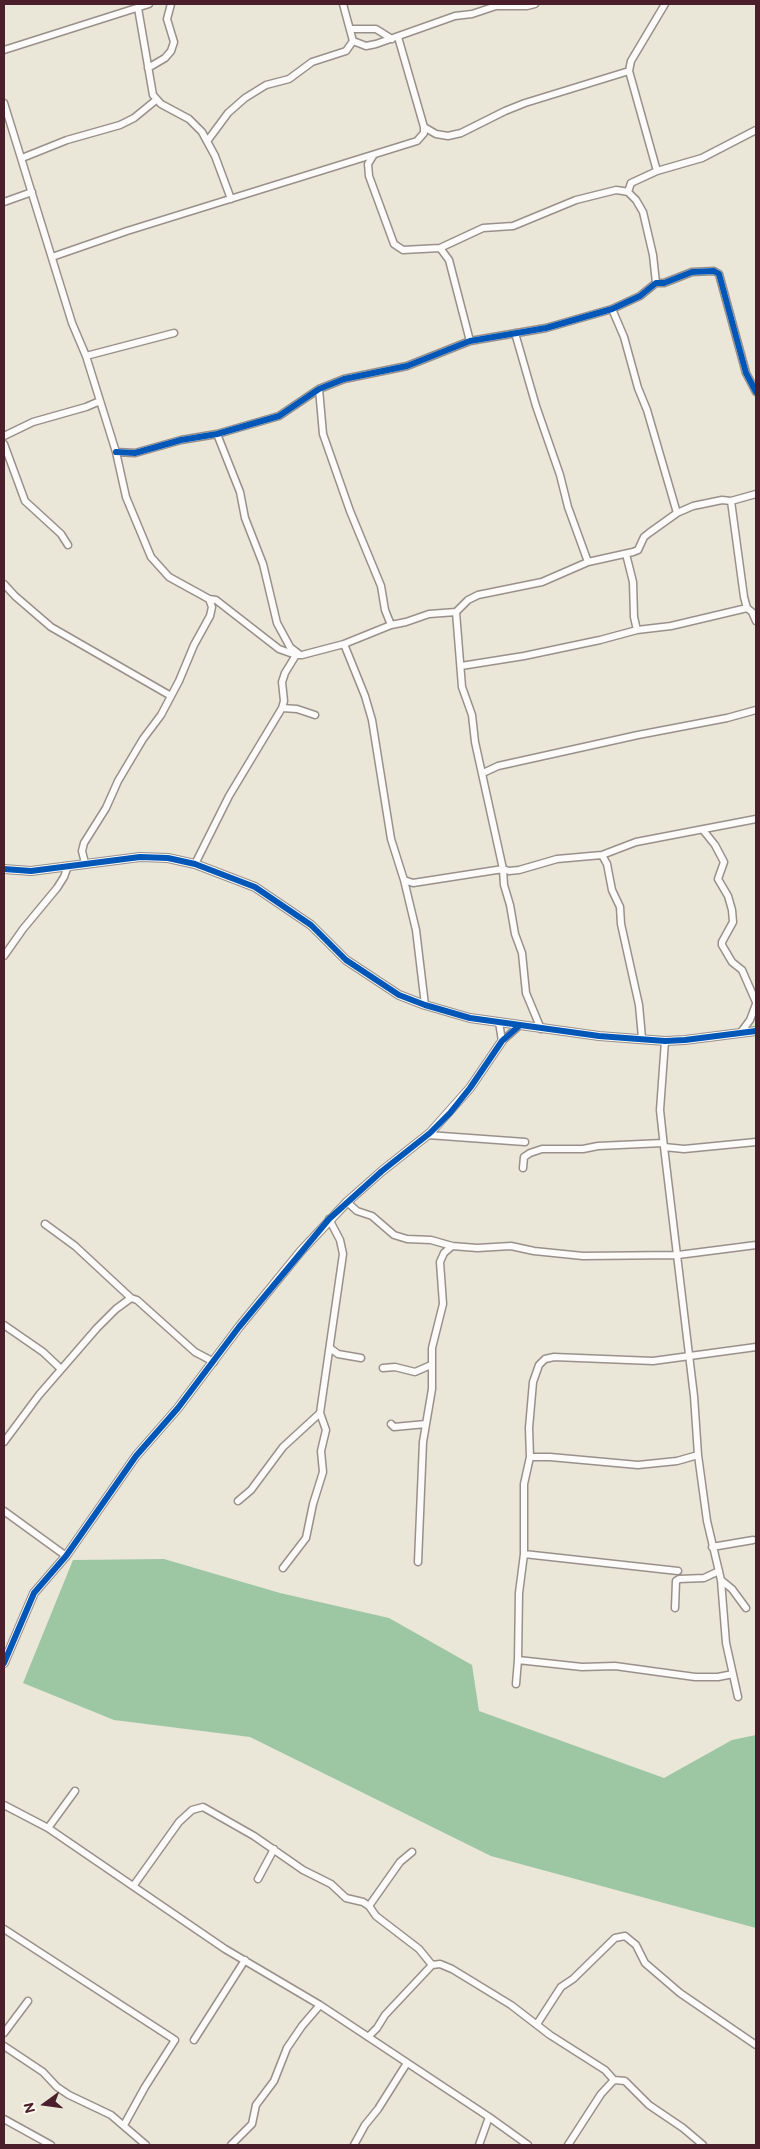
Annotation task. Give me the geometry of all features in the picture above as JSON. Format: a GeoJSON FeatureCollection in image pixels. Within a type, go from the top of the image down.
{"type":"FeatureCollection","features":[{"type":"Feature","properties":{"kind":"street"},"geometry":{"type":"LineString","coordinates":[[4,50],[149,4]]}},
{"type":"Feature","properties":{"kind":"street"},"geometry":{"type":"LineString","coordinates":[[148,68],[165,58],[171,51],[174,42],[168,19],[171,4]]}},
{"type":"Feature","properties":{"kind":"street"},"geometry":{"type":"LineString","coordinates":[[208,140],[228,113],[245,98],[266,85],[289,80],[312,62],[346,51],[353,41],[343,4]]}},
{"type":"Feature","properties":{"kind":"street"},"geometry":{"type":"LineString","coordinates":[[353,41],[366,46],[395,38],[438,21],[496,6],[527,6],[535,4]]}},
{"type":"Feature","properties":{"kind":"street"},"geometry":{"type":"LineString","coordinates":[[657,171],[628,72],[630,61],[665,4]]}},
{"type":"Feature","properties":{"kind":"street"},"geometry":{"type":"LineString","coordinates":[[138,8],[153,95],[156,100],[189,118],[208,140],[231,199]]}},
{"type":"Feature","properties":{"kind":"street"},"geometry":{"type":"LineString","coordinates":[[52,257],[127,231],[417,141],[424,133],[424,127],[395,38],[376,29],[350,29]]}},
{"type":"Feature","properties":{"kind":"street"},"geometry":{"type":"LineString","coordinates":[[424,127],[436,134],[448,136],[461,133],[525,103],[628,72]]}},
{"type":"Feature","properties":{"kind":"street"},"geometry":{"type":"LineString","coordinates":[[22,158],[67,140],[120,125],[134,118],[156,100]]}},
{"type":"Feature","properties":{"kind":"street"},"geometry":{"type":"LineString","coordinates":[[4,103],[72,323],[86,356],[116,452],[126,497],[150,557],[169,577],[209,599],[216,600],[279,649],[299,655],[344,644],[391,625],[429,614],[456,612],[468,600],[478,595],[542,582],[588,562],[638,550],[648,533],[677,513],[692,506],[709,502],[731,501],[756,494]]}},
{"type":"Feature","properties":{"kind":"street"},"geometry":{"type":"LineString","coordinates":[[628,192],[631,182],[657,171],[702,158],[756,130]]}},
{"type":"Feature","properties":{"kind":"street"},"geometry":{"type":"LineString","coordinates":[[373,156],[368,169],[394,244],[403,250],[440,248],[483,228],[513,226],[553,209],[616,190],[628,192],[643,212],[653,255],[656,283]]}},
{"type":"Feature","properties":{"kind":"street"},"geometry":{"type":"LineString","coordinates":[[4,202],[32,192]]}},
{"type":"Feature","properties":{"kind":"street"},"geometry":{"type":"LineString","coordinates":[[440,248],[449,260],[470,341]]}},
{"type":"Feature","properties":{"kind":"street"},"geometry":{"type":"LineString","coordinates":[[116,452],[136,453],[181,440],[217,434],[279,416],[319,389],[344,379],[407,366],[470,341],[546,328],[612,309],[640,296],[656,283],[664,283],[692,272],[714,271],[719,274],[746,373],[756,392]]}},
{"type":"Feature","properties":{"kind":"street"},"geometry":{"type":"LineString","coordinates":[[612,309],[624,337],[677,513]]}},
{"type":"Feature","properties":{"kind":"street"},"geometry":{"type":"LineString","coordinates":[[86,356],[174,333]]}},
{"type":"Feature","properties":{"kind":"street"},"geometry":{"type":"LineString","coordinates":[[515,333],[536,406],[558,468],[568,507],[588,562]]}},
{"type":"Feature","properties":{"kind":"street"},"geometry":{"type":"LineString","coordinates":[[319,389],[323,434],[350,510],[381,586],[385,610],[391,625]]}},
{"type":"Feature","properties":{"kind":"street"},"geometry":{"type":"LineString","coordinates":[[4,436],[33,422],[86,407],[100,401]]}},
{"type":"Feature","properties":{"kind":"street"},"geometry":{"type":"LineString","coordinates":[[217,434],[240,492],[245,518],[263,564],[277,623],[290,647],[299,655]]}},
{"type":"Feature","properties":{"kind":"street"},"geometry":{"type":"LineString","coordinates":[[4,444],[25,501],[61,534],[68,545]]}},
{"type":"Feature","properties":{"kind":"street"},"geometry":{"type":"LineString","coordinates":[[731,501],[747,608],[752,612],[756,621]]}},
{"type":"Feature","properties":{"kind":"street"},"geometry":{"type":"LineString","coordinates":[[626,554],[633,582],[634,617],[637,630]]}},
{"type":"Feature","properties":{"kind":"street"},"geometry":{"type":"LineString","coordinates":[[4,584],[14,596],[51,627],[171,696]]}},
{"type":"Feature","properties":{"kind":"street"},"geometry":{"type":"LineString","coordinates":[[85,863],[82,851],[84,843],[106,808],[118,781],[143,739],[161,715],[180,682],[194,645],[210,616],[212,608],[209,599]]}},
{"type":"Feature","properties":{"kind":"street"},"geometry":{"type":"LineString","coordinates":[[461,666],[524,656],[637,630],[671,626],[747,608]]}},
{"type":"Feature","properties":{"kind":"street"},"geometry":{"type":"LineString","coordinates":[[456,612],[462,687],[472,715],[514,929],[524,962],[526,993],[541,1029]]}},
{"type":"Feature","properties":{"kind":"street"},"geometry":{"type":"LineString","coordinates":[[344,644],[365,696],[372,720],[391,839],[404,880],[416,930],[425,1005]]}},
{"type":"Feature","properties":{"kind":"street"},"geometry":{"type":"LineString","coordinates":[[195,864],[233,788],[282,708],[284,701],[282,682],[299,655]]}},
{"type":"Feature","properties":{"kind":"street"},"geometry":{"type":"LineString","coordinates":[[282,708],[297,709],[314,715]]}},
{"type":"Feature","properties":{"kind":"street"},"geometry":{"type":"LineString","coordinates":[[483,773],[507,764],[638,735],[727,718],[756,710]]}},
{"type":"Feature","properties":{"kind":"street"},"geometry":{"type":"LineString","coordinates":[[404,880],[413,883],[503,869],[519,870],[550,861],[602,855],[644,841],[756,819]]}},
{"type":"Feature","properties":{"kind":"street"},"geometry":{"type":"LineString","coordinates":[[703,830],[715,844],[724,862],[718,879],[728,896],[732,910],[733,922],[722,945],[732,962],[742,970],[754,992],[756,1003],[750,1020],[741,1032]]}},
{"type":"Feature","properties":{"kind":"street"},"geometry":{"type":"LineString","coordinates":[[607,864],[613,850]]}},
{"type":"Feature","properties":{"kind":"street"},"geometry":{"type":"LineString","coordinates":[[602,855],[607,864],[610,884],[620,907],[621,924],[639,1005],[642,1038]]}},
{"type":"Feature","properties":{"kind":"street"},"geometry":{"type":"LineString","coordinates":[[4,869],[30,871],[140,857],[168,858],[195,864],[255,887],[310,925],[346,960],[378,983],[399,995],[425,1005],[470,1018],[541,1029],[665,1041],[756,1032]]}},
{"type":"Feature","properties":{"kind":"street"},"geometry":{"type":"LineString","coordinates":[[4,956],[23,929],[57,888],[68,866]]}},
{"type":"Feature","properties":{"kind":"street"},"geometry":{"type":"LineString","coordinates":[[407,892],[413,883]]}},
{"type":"Feature","properties":{"kind":"street"},"geometry":{"type":"LineString","coordinates":[[499,1022],[502,1041]]}},
{"type":"Feature","properties":{"kind":"street"},"geometry":{"type":"LineString","coordinates":[[4,1663],[34,1593],[66,1556],[136,1456],[178,1408],[239,1327],[329,1219],[382,1171],[428,1135],[450,1113],[470,1088],[502,1041],[519,1026]]}},
{"type":"Feature","properties":{"kind":"street"},"geometry":{"type":"LineString","coordinates":[[665,1041],[660,1110],[678,1255],[698,1455],[712,1547],[721,1580],[720,1589],[726,1642],[738,1697]]}},
{"type":"Feature","properties":{"kind":"street"},"geometry":{"type":"LineString","coordinates":[[428,1135],[525,1142]]}},
{"type":"Feature","properties":{"kind":"street"},"geometry":{"type":"LineString","coordinates":[[524,1168],[524,1157],[542,1149],[664,1145],[684,1149],[756,1142]]}},
{"type":"Feature","properties":{"kind":"street"},"geometry":{"type":"LineString","coordinates":[[347,1202],[357,1211],[372,1216],[394,1235],[407,1239],[431,1240],[452,1246],[477,1248],[511,1246],[540,1252],[583,1256],[678,1255],[756,1245]]}},
{"type":"Feature","properties":{"kind":"street"},"geometry":{"type":"LineString","coordinates":[[283,1568],[306,1538],[312,1504],[321,1480],[321,1451],[326,1430],[320,1413],[343,1254],[340,1240],[329,1219]]}},
{"type":"Feature","properties":{"kind":"street"},"geometry":{"type":"LineString","coordinates":[[45,1224],[75,1246],[131,1298],[137,1300],[195,1352],[214,1362]]}},
{"type":"Feature","properties":{"kind":"street"},"geometry":{"type":"LineString","coordinates":[[441,1244],[444,1253]]}},
{"type":"Feature","properties":{"kind":"street"},"geometry":{"type":"LineString","coordinates":[[418,1562],[420,1488],[426,1424],[432,1389],[431,1365],[435,1332],[443,1304],[440,1262],[444,1253],[452,1246]]}},
{"type":"Feature","properties":{"kind":"street"},"geometry":{"type":"LineString","coordinates":[[4,1442],[61,1369],[97,1328],[116,1308],[131,1298]]}},
{"type":"Feature","properties":{"kind":"street"},"geometry":{"type":"LineString","coordinates":[[4,1325],[43,1352],[61,1369]]}},
{"type":"Feature","properties":{"kind":"street"},"geometry":{"type":"LineString","coordinates":[[516,1684],[519,1593],[524,1554],[524,1484],[530,1457],[529,1428],[533,1382],[539,1365],[545,1359],[564,1356],[653,1361],[756,1347]]}},
{"type":"Feature","properties":{"kind":"street"},"geometry":{"type":"LineString","coordinates":[[330,1348],[338,1354],[362,1358]]}},
{"type":"Feature","properties":{"kind":"street"},"geometry":{"type":"LineString","coordinates":[[383,1368],[394,1367],[415,1372],[431,1365]]}},
{"type":"Feature","properties":{"kind":"street"},"geometry":{"type":"LineString","coordinates":[[238,1502],[251,1490],[283,1447],[320,1413]]}},
{"type":"Feature","properties":{"kind":"street"},"geometry":{"type":"LineString","coordinates":[[391,1424],[394,1427],[426,1424]]}},
{"type":"Feature","properties":{"kind":"street"},"geometry":{"type":"LineString","coordinates":[[530,1457],[638,1465],[677,1461],[698,1455]]}},
{"type":"Feature","properties":{"kind":"street"},"geometry":{"type":"LineString","coordinates":[[4,1511],[66,1556]]}},
{"type":"Feature","properties":{"kind":"street"},"geometry":{"type":"LineString","coordinates":[[712,1547],[753,1540]]}},
{"type":"Feature","properties":{"kind":"street"},"geometry":{"type":"LineString","coordinates":[[524,1554],[678,1571]]}},
{"type":"Feature","properties":{"kind":"street"},"geometry":{"type":"LineString","coordinates":[[675,1608],[676,1581],[679,1579],[704,1578],[719,1571]]}},
{"type":"Feature","properties":{"kind":"street"},"geometry":{"type":"LineString","coordinates":[[721,1580],[732,1589],[746,1608]]}},
{"type":"Feature","properties":{"kind":"street"},"geometry":{"type":"LineString","coordinates":[[518,1660],[577,1667],[615,1666],[695,1677],[718,1677],[733,1674]]}},
{"type":"Feature","properties":{"kind":"street"},"geometry":{"type":"LineString","coordinates":[[48,1828],[75,1791]]}},
{"type":"Feature","properties":{"kind":"street"},"geometry":{"type":"LineString","coordinates":[[4,1805],[48,1828],[225,1949],[320,2005],[528,2145]]}},
{"type":"Feature","properties":{"kind":"street"},"geometry":{"type":"LineString","coordinates":[[134,1885],[179,1822],[192,1810],[203,1807],[274,1849],[303,1870],[331,1884],[346,1898],[363,1902],[369,1906],[376,1916],[419,1949],[432,1965]]}},
{"type":"Feature","properties":{"kind":"street"},"geometry":{"type":"LineString","coordinates":[[258,1879],[274,1849]]}},
{"type":"Feature","properties":{"kind":"street"},"geometry":{"type":"LineString","coordinates":[[369,1906],[400,1862],[412,1852]]}},
{"type":"Feature","properties":{"kind":"street"},"geometry":{"type":"LineString","coordinates":[[4,1929],[175,2040],[124,2125]]}},
{"type":"Feature","properties":{"kind":"street"},"geometry":{"type":"LineString","coordinates":[[537,2024],[561,1987],[573,1979],[615,1938],[624,1936],[636,1944],[644,1963],[680,1993],[756,2045]]}},
{"type":"Feature","properties":{"kind":"street"},"geometry":{"type":"LineString","coordinates":[[194,2040],[246,1960]]}},
{"type":"Feature","properties":{"kind":"street"},"geometry":{"type":"LineString","coordinates":[[368,2037],[377,2028],[385,2015],[432,1965],[440,1964],[452,1969],[511,2005],[578,2054],[605,2070],[614,2080],[625,2082],[649,2105],[676,2123],[703,2145]]}},
{"type":"Feature","properties":{"kind":"street"},"geometry":{"type":"LineString","coordinates":[[4,2033],[28,2000]]}},
{"type":"Feature","properties":{"kind":"street"},"geometry":{"type":"LineString","coordinates":[[230,2145],[252,2124],[256,2105],[274,2081],[293,2038],[320,2005]]}},
{"type":"Feature","properties":{"kind":"street"},"geometry":{"type":"LineString","coordinates":[[4,2046],[43,2072],[57,2087],[111,2115],[146,2145]]}},
{"type":"Feature","properties":{"kind":"street"},"geometry":{"type":"LineString","coordinates":[[354,2145],[361,2130],[378,2108],[407,2063]]}},
{"type":"Feature","properties":{"kind":"street"},"geometry":{"type":"LineString","coordinates":[[568,2145],[601,2094],[614,2080]]}},
{"type":"Feature","properties":{"kind":"street"},"geometry":{"type":"LineString","coordinates":[[479,2145],[489,2117]]}},
{"type":"Feature","properties":{"kind":"street"},"geometry":{"type":"LineString","coordinates":[[4,2119],[51,2145]]}},
{"type":"Feature","properties":{"kind":"green space"},"geometry":{"type":"Polygon","coordinates":[[[164,1559],[280,1593],[389,1618],[472,1665],[479,1711],[664,1778],[732,1740],[756,1735],[756,1928],[491,1856],[250,1737],[114,1720],[23,1683],[73,1560],[164,1559]]]}},
{"type":"Feature","properties":{"kind":"cycle path"},"geometry":{"type":"LineString","coordinates":[[116,452],[135,453],[181,440],[217,434],[279,416],[319,389],[344,379],[407,366],[470,341],[546,328],[612,309],[640,296],[656,283],[664,283],[692,272],[714,271],[719,274],[746,373],[756,392]]}},
{"type":"Feature","properties":{"kind":"cycle path"},"geometry":{"type":"LineString","coordinates":[[4,869],[31,871],[140,857],[168,858],[195,864],[255,887],[311,925],[346,960],[399,995],[425,1005],[470,1018],[599,1036],[665,1041],[756,1031]]}},
{"type":"Feature","properties":{"kind":"cycle path"},"geometry":{"type":"LineString","coordinates":[[4,1663],[34,1593],[66,1556],[136,1456],[178,1408],[239,1327],[329,1219],[382,1171],[430,1133],[450,1113],[470,1088],[502,1041],[519,1026]]}}]}
